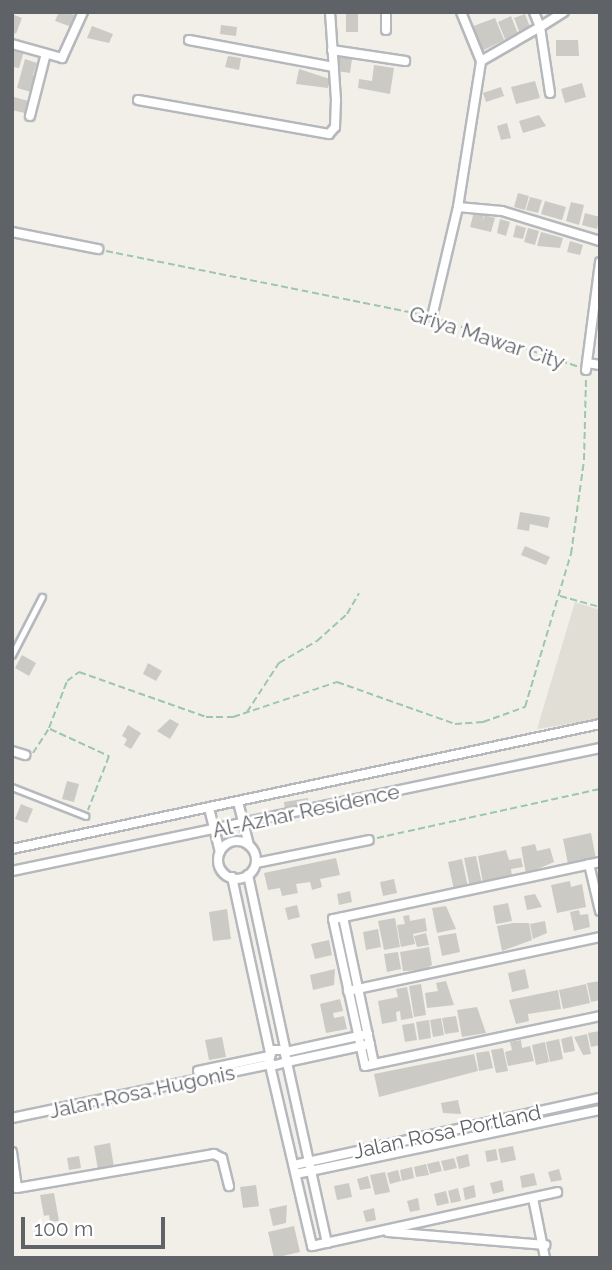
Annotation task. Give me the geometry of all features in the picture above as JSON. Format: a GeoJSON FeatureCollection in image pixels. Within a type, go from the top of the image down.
{"type":"FeatureCollection","features":[{"type":"Feature","properties":{"kind":"street"},"geometry":{"type":"LineString","coordinates":[[12,44],[45,57],[59,59],[66,53],[83,12]]}},
{"type":"Feature","properties":{"kind":"street"},"geometry":{"type":"LineString","coordinates":[[138,100],[326,135],[335,127],[330,12]]}},
{"type":"Feature","properties":{"kind":"street"},"geometry":{"type":"LineString","coordinates":[[386,12],[386,30]]}},
{"type":"Feature","properties":{"kind":"street"},"geometry":{"type":"LineString","coordinates":[[432,317],[458,207],[481,61],[460,12]]}},
{"type":"Feature","properties":{"kind":"street"},"geometry":{"type":"LineString","coordinates":[[534,12],[540,27],[550,93]]}},
{"type":"Feature","properties":{"kind":"street"},"geometry":{"type":"LineString","coordinates":[[481,61],[564,12]]}},
{"type":"Feature","properties":{"kind":"street"},"geometry":{"type":"LineString","coordinates":[[189,40],[333,67]]}},
{"type":"Feature","properties":{"kind":"street"},"geometry":{"type":"LineString","coordinates":[[332,50],[405,61]]}},
{"type":"Feature","properties":{"kind":"street"},"geometry":{"type":"LineString","coordinates":[[30,116],[45,57]]}},
{"type":"Feature","properties":{"kind":"street"},"geometry":{"type":"LineString","coordinates":[[458,207],[502,211],[600,241]]}},
{"type":"Feature","properties":{"kind":"street"},"geometry":{"type":"LineString","coordinates":[[12,232],[98,249]]}},
{"type":"Feature","properties":{"kind":"street"},"geometry":{"type":"LineString","coordinates":[[600,262],[586,366],[600,365]]}},
{"type":"Feature","properties":{"kind":"street","name":"Al-Azhar Residence"},"geometry":{"type":"LineString","coordinates":[[12,849],[600,724]]}},
{"type":"Feature","properties":{"kind":"street","name":"Al-Azhar Residence"},"geometry":{"type":"LineString","coordinates":[[12,871],[215,831],[600,748]]}},
{"type":"Feature","properties":{"kind":"street"},"geometry":{"type":"LineString","coordinates":[[13,754],[25,755]]}},
{"type":"Feature","properties":{"kind":"street"},"geometry":{"type":"LineString","coordinates":[[238,802],[248,845],[256,863]]}},
{"type":"Feature","properties":{"kind":"street"},"geometry":{"type":"LineString","coordinates":[[209,808],[220,852],[221,870],[232,877],[248,875]]}},
{"type":"Feature","properties":{"kind":"street"},"geometry":{"type":"LineString","coordinates":[[327,1243],[248,875],[256,863],[369,840]]}},
{"type":"Feature","properties":{"kind":"street"},"geometry":{"type":"LineString","coordinates":[[220,852],[233,842],[248,845]]}},
{"type":"Feature","properties":{"kind":"street"},"geometry":{"type":"LineString","coordinates":[[600,862],[333,919],[365,1066],[600,1016]]}},
{"type":"Feature","properties":{"kind":"street"},"geometry":{"type":"LineString","coordinates":[[589,864],[600,911]]}},
{"type":"Feature","properties":{"kind":"street"},"geometry":{"type":"LineString","coordinates":[[232,877],[312,1246],[557,1192]]}},
{"type":"Feature","properties":{"kind":"street"},"geometry":{"type":"LineString","coordinates":[[238,908],[254,905]]}},
{"type":"Feature","properties":{"kind":"street"},"geometry":{"type":"LineString","coordinates":[[343,917],[374,1064]]}},
{"type":"Feature","properties":{"kind":"street"},"geometry":{"type":"LineString","coordinates":[[348,991],[600,937]]}},
{"type":"Feature","properties":{"kind":"street"},"geometry":{"type":"LineString","coordinates":[[270,1060],[278,1048],[286,1052],[368,1034]]}},
{"type":"Feature","properties":{"kind":"street"},"geometry":{"type":"LineString","coordinates":[[270,1060],[287,1062],[370,1044]]}},
{"type":"Feature","properties":{"kind":"street","name":"Jalan Rosa Hugonis"},"geometry":{"type":"LineString","coordinates":[[198,1071],[270,1060]]}},
{"type":"Feature","properties":{"kind":"street","name":"Jalan Rosa Hugonis"},"geometry":{"type":"LineString","coordinates":[[12,1118],[270,1060]]}},
{"type":"Feature","properties":{"kind":"street","name":"Jalan Rosa Portland"},"geometry":{"type":"LineString","coordinates":[[295,1170],[600,1098]]}},
{"type":"Feature","properties":{"kind":"street","name":"Jalan Rosa Portland"},"geometry":{"type":"LineString","coordinates":[[310,1166],[600,1110]]}},
{"type":"Feature","properties":{"kind":"street"},"geometry":{"type":"LineString","coordinates":[[12,1152],[15,1186],[214,1154],[222,1158],[229,1186]]}},
{"type":"Feature","properties":{"kind":"street"},"geometry":{"type":"LineString","coordinates":[[533,1198],[545,1245],[545,1258]]}},
{"type":"Feature","properties":{"kind":"street"},"geometry":{"type":"LineString","coordinates":[[380,1231],[545,1245]]}},
{"type":"Feature","properties":{"kind":"lane"},"geometry":{"type":"LineString","coordinates":[[12,654],[41,597]]}},
{"type":"Feature","properties":{"kind":"lane"},"geometry":{"type":"LineString","coordinates":[[12,787],[86,816]]}},
{"type":"Feature","properties":{"kind":"path","name":"Griya Mawar City"},"geometry":{"type":"LineString","coordinates":[[98,249],[432,317],[586,366],[584,460],[560,596],[528,703],[502,718],[455,724],[337,682],[247,713]]}},
{"type":"Feature","properties":{"kind":"path"},"geometry":{"type":"LineString","coordinates":[[25,755],[35,751],[49,728],[67,681],[79,672],[198,716],[247,713],[279,663],[317,641],[347,614],[359,593]]}},
{"type":"Feature","properties":{"kind":"path"},"geometry":{"type":"LineString","coordinates":[[560,596],[600,607]]}},
{"type":"Feature","properties":{"kind":"path"},"geometry":{"type":"LineString","coordinates":[[49,728],[109,756],[86,816]]}},
{"type":"Feature","properties":{"kind":"path"},"geometry":{"type":"LineString","coordinates":[[369,840],[600,789]]}},
{"type":"Feature","properties":{"kind":"shaded area"},"geometry":{"type":"Polygon","coordinates":[[[575,602],[600,610],[600,719],[537,729],[575,602]]]}},
{"type":"Feature","properties":{"kind":"building"},"geometry":{"type":"Polygon","coordinates":[[[59,12],[76,15],[72,27],[55,21],[59,12]]]}},
{"type":"Feature","properties":{"kind":"building"},"geometry":{"type":"Polygon","coordinates":[[[346,12],[358,12],[358,32],[346,32],[346,12]]]}},
{"type":"Feature","properties":{"kind":"building"},"geometry":{"type":"Polygon","coordinates":[[[12,14],[22,18],[16,34],[12,32],[12,14]]]}},
{"type":"Feature","properties":{"kind":"building"},"geometry":{"type":"Polygon","coordinates":[[[525,14],[530,27],[519,31],[514,18],[525,14]]]}},
{"type":"Feature","properties":{"kind":"building"},"geometry":{"type":"Polygon","coordinates":[[[511,16],[518,34],[505,39],[498,22],[511,16]]]}},
{"type":"Feature","properties":{"kind":"building"},"geometry":{"type":"Polygon","coordinates":[[[495,18],[504,40],[482,51],[468,28],[495,18]]]}},
{"type":"Feature","properties":{"kind":"building"},"geometry":{"type":"Polygon","coordinates":[[[221,25],[237,27],[236,36],[220,34],[221,25]]]}},
{"type":"Feature","properties":{"kind":"building"},"geometry":{"type":"Polygon","coordinates":[[[92,26],[113,34],[109,43],[87,38],[92,26]]]}},
{"type":"Feature","properties":{"kind":"building"},"geometry":{"type":"Polygon","coordinates":[[[556,40],[578,40],[579,56],[556,56],[556,40]]]}},
{"type":"Feature","properties":{"kind":"building"},"geometry":{"type":"Polygon","coordinates":[[[12,48],[24,51],[19,68],[12,67],[12,48]]]}},
{"type":"Feature","properties":{"kind":"building"},"geometry":{"type":"Polygon","coordinates":[[[228,56],[241,58],[239,70],[225,67],[228,56]]]}},
{"type":"Feature","properties":{"kind":"building"},"geometry":{"type":"Polygon","coordinates":[[[339,57],[352,59],[350,73],[337,71],[339,57]]]}},
{"type":"Feature","properties":{"kind":"building"},"geometry":{"type":"Polygon","coordinates":[[[25,59],[37,63],[33,75],[40,77],[35,93],[17,88],[25,59]]]}},
{"type":"Feature","properties":{"kind":"building"},"geometry":{"type":"Polygon","coordinates":[[[374,65],[394,68],[390,94],[358,88],[359,79],[372,81],[374,65]]]}},
{"type":"Feature","properties":{"kind":"building"},"geometry":{"type":"Polygon","coordinates":[[[299,69],[330,79],[328,88],[296,84],[299,69]]]}},
{"type":"Feature","properties":{"kind":"building"},"geometry":{"type":"Polygon","coordinates":[[[535,81],[540,98],[516,104],[511,87],[535,81]]]}},
{"type":"Feature","properties":{"kind":"building"},"geometry":{"type":"Polygon","coordinates":[[[582,83],[586,97],[565,103],[561,89],[582,83]]]}},
{"type":"Feature","properties":{"kind":"building"},"geometry":{"type":"Polygon","coordinates":[[[501,87],[504,96],[486,102],[483,93],[501,87]]]}},
{"type":"Feature","properties":{"kind":"building"},"geometry":{"type":"Polygon","coordinates":[[[14,97],[32,102],[29,114],[12,110],[14,97]]]}},
{"type":"Feature","properties":{"kind":"building"},"geometry":{"type":"Polygon","coordinates":[[[539,115],[546,126],[523,133],[519,121],[539,115]]]}},
{"type":"Feature","properties":{"kind":"building"},"geometry":{"type":"Polygon","coordinates":[[[507,123],[511,138],[501,140],[497,126],[507,123]]]}},
{"type":"Feature","properties":{"kind":"building"},"geometry":{"type":"Polygon","coordinates":[[[518,193],[529,196],[525,210],[514,207],[518,193]]]}},
{"type":"Feature","properties":{"kind":"building"},"geometry":{"type":"Polygon","coordinates":[[[530,197],[542,200],[538,213],[526,210],[530,197]]]}},
{"type":"Feature","properties":{"kind":"building"},"geometry":{"type":"Polygon","coordinates":[[[545,201],[566,207],[562,220],[541,214],[545,201]]]}},
{"type":"Feature","properties":{"kind":"building"},"geometry":{"type":"Polygon","coordinates":[[[571,202],[584,205],[579,225],[566,221],[571,202]]]}},
{"type":"Feature","properties":{"kind":"building"},"geometry":{"type":"Polygon","coordinates":[[[474,212],[484,215],[482,222],[485,215],[495,218],[491,232],[470,227],[474,212]]]}},
{"type":"Feature","properties":{"kind":"building"},"geometry":{"type":"Polygon","coordinates":[[[585,213],[600,217],[597,229],[582,225],[585,213]]]}},
{"type":"Feature","properties":{"kind":"building"},"geometry":{"type":"Polygon","coordinates":[[[500,219],[510,222],[506,236],[497,233],[500,219]]]}},
{"type":"Feature","properties":{"kind":"building"},"geometry":{"type":"Polygon","coordinates":[[[516,225],[526,228],[523,239],[513,237],[516,225]]]}},
{"type":"Feature","properties":{"kind":"building"},"geometry":{"type":"Polygon","coordinates":[[[528,228],[539,231],[535,245],[524,242],[528,228]]]}},
{"type":"Feature","properties":{"kind":"building"},"geometry":{"type":"Polygon","coordinates":[[[541,232],[563,238],[560,248],[537,246],[541,232]]]}},
{"type":"Feature","properties":{"kind":"building"},"geometry":{"type":"Polygon","coordinates":[[[570,241],[583,245],[580,255],[567,252],[570,241]]]}},
{"type":"Feature","properties":{"kind":"building"},"geometry":{"type":"Polygon","coordinates":[[[520,512],[550,517],[548,528],[530,524],[529,531],[517,529],[520,512]]]}},
{"type":"Feature","properties":{"kind":"building"},"geometry":{"type":"Polygon","coordinates":[[[525,546],[550,557],[546,565],[521,555],[525,546]]]}},
{"type":"Feature","properties":{"kind":"building"},"geometry":{"type":"Polygon","coordinates":[[[22,655],[36,663],[29,676],[15,668],[22,655]]]}},
{"type":"Feature","properties":{"kind":"building"},"geometry":{"type":"Polygon","coordinates":[[[148,663],[162,671],[156,681],[143,674],[148,663]]]}},
{"type":"Feature","properties":{"kind":"building"},"geometry":{"type":"Polygon","coordinates":[[[170,719],[179,724],[170,739],[157,731],[170,719]]]}},
{"type":"Feature","properties":{"kind":"building"},"geometry":{"type":"Polygon","coordinates":[[[128,725],[141,733],[131,749],[124,745],[127,739],[122,736],[128,725]]]}},
{"type":"Feature","properties":{"kind":"building"},"geometry":{"type":"Polygon","coordinates":[[[67,781],[79,784],[74,802],[62,799],[67,781]]]}},
{"type":"Feature","properties":{"kind":"building"},"geometry":{"type":"Polygon","coordinates":[[[308,798],[309,806],[285,810],[284,802],[308,798]]]}},
{"type":"Feature","properties":{"kind":"building"},"geometry":{"type":"Polygon","coordinates":[[[21,804],[33,809],[27,823],[15,819],[21,804]]]}},
{"type":"Feature","properties":{"kind":"building"},"geometry":{"type":"Polygon","coordinates":[[[591,833],[596,859],[568,864],[563,839],[591,833]]]}},
{"type":"Feature","properties":{"kind":"building"},"geometry":{"type":"Polygon","coordinates":[[[535,844],[537,851],[550,848],[554,862],[526,874],[521,847],[535,844]]]}},
{"type":"Feature","properties":{"kind":"building"},"geometry":{"type":"Polygon","coordinates":[[[506,850],[509,860],[521,858],[523,867],[511,869],[512,877],[483,883],[478,856],[506,850]]]}},
{"type":"Feature","properties":{"kind":"building"},"geometry":{"type":"Polygon","coordinates":[[[476,856],[482,884],[470,887],[464,858],[476,856]]]}},
{"type":"Feature","properties":{"kind":"building"},"geometry":{"type":"Polygon","coordinates":[[[336,858],[340,875],[320,879],[322,887],[312,890],[310,882],[296,884],[298,893],[282,896],[280,888],[268,890],[264,873],[336,858]]]}},
{"type":"Feature","properties":{"kind":"building"},"geometry":{"type":"Polygon","coordinates":[[[462,859],[468,887],[454,890],[448,862],[462,859]]]}},
{"type":"Feature","properties":{"kind":"building"},"geometry":{"type":"Polygon","coordinates":[[[394,879],[397,893],[383,896],[380,882],[394,879]]]}},
{"type":"Feature","properties":{"kind":"building"},"geometry":{"type":"Polygon","coordinates":[[[570,881],[571,887],[582,884],[586,907],[557,913],[551,885],[570,881]]]}},
{"type":"Feature","properties":{"kind":"building"},"geometry":{"type":"Polygon","coordinates":[[[350,891],[352,902],[339,905],[337,894],[350,891]]]}},
{"type":"Feature","properties":{"kind":"building"},"geometry":{"type":"Polygon","coordinates":[[[535,894],[542,907],[527,910],[524,896],[535,894]]]}},
{"type":"Feature","properties":{"kind":"building"},"geometry":{"type":"Polygon","coordinates":[[[508,903],[512,921],[496,924],[493,906],[508,903]]]}},
{"type":"Feature","properties":{"kind":"building"},"geometry":{"type":"Polygon","coordinates":[[[297,905],[300,917],[288,920],[285,908],[297,905]]]}},
{"type":"Feature","properties":{"kind":"building"},"geometry":{"type":"Polygon","coordinates":[[[446,906],[456,929],[437,933],[432,908],[446,906]]]}},
{"type":"Feature","properties":{"kind":"building"},"geometry":{"type":"Polygon","coordinates":[[[227,909],[231,939],[213,941],[209,912],[227,909]]]}},
{"type":"Feature","properties":{"kind":"building"},"geometry":{"type":"Polygon","coordinates":[[[579,910],[580,915],[588,914],[590,927],[574,931],[570,912],[579,910]]]}},
{"type":"Feature","properties":{"kind":"building"},"geometry":{"type":"Polygon","coordinates":[[[409,915],[410,921],[425,918],[427,931],[413,934],[415,944],[401,947],[397,925],[405,924],[403,916],[409,915]]]}},
{"type":"Feature","properties":{"kind":"building"},"geometry":{"type":"Polygon","coordinates":[[[395,918],[400,947],[384,950],[378,921],[395,918]]]}},
{"type":"Feature","properties":{"kind":"building"},"geometry":{"type":"Polygon","coordinates":[[[545,921],[547,933],[533,939],[530,924],[545,921]]]}},
{"type":"Feature","properties":{"kind":"building"},"geometry":{"type":"Polygon","coordinates":[[[529,923],[532,940],[502,951],[497,926],[529,923]]]}},
{"type":"Feature","properties":{"kind":"building"},"geometry":{"type":"Polygon","coordinates":[[[378,929],[381,947],[366,950],[363,932],[378,929]]]}},
{"type":"Feature","properties":{"kind":"building"},"geometry":{"type":"Polygon","coordinates":[[[426,933],[429,945],[417,947],[414,936],[426,933]]]}},
{"type":"Feature","properties":{"kind":"building"},"geometry":{"type":"Polygon","coordinates":[[[456,933],[460,952],[442,956],[438,936],[456,933]]]}},
{"type":"Feature","properties":{"kind":"building"},"geometry":{"type":"Polygon","coordinates":[[[329,940],[332,955],[315,959],[311,944],[329,940]]]}},
{"type":"Feature","properties":{"kind":"building"},"geometry":{"type":"Polygon","coordinates":[[[429,947],[432,965],[424,970],[403,971],[400,952],[429,947]]]}},
{"type":"Feature","properties":{"kind":"building"},"geometry":{"type":"Polygon","coordinates":[[[398,952],[401,969],[387,972],[384,954],[398,952]]]}},
{"type":"Feature","properties":{"kind":"building"},"geometry":{"type":"Polygon","coordinates":[[[335,969],[334,985],[313,990],[310,975],[335,969]]]}},
{"type":"Feature","properties":{"kind":"building"},"geometry":{"type":"Polygon","coordinates":[[[525,969],[529,988],[512,992],[508,973],[525,969]]]}},
{"type":"Feature","properties":{"kind":"building"},"geometry":{"type":"Polygon","coordinates":[[[446,981],[454,1005],[427,1008],[425,993],[438,991],[436,983],[446,981]]]}},
{"type":"Feature","properties":{"kind":"building"},"geometry":{"type":"Polygon","coordinates":[[[600,981],[600,1000],[591,1002],[587,983],[600,981]]]}},
{"type":"Feature","properties":{"kind":"building"},"geometry":{"type":"Polygon","coordinates":[[[421,984],[426,1015],[414,1017],[409,986],[421,984]]]}},
{"type":"Feature","properties":{"kind":"building"},"geometry":{"type":"Polygon","coordinates":[[[586,984],[590,1003],[563,1009],[559,990],[586,984]]]}},
{"type":"Feature","properties":{"kind":"building"},"geometry":{"type":"Polygon","coordinates":[[[407,987],[413,1018],[401,1020],[400,1011],[396,1012],[397,1021],[382,1024],[378,1001],[398,997],[396,989],[407,987]]]}},
{"type":"Feature","properties":{"kind":"building"},"geometry":{"type":"Polygon","coordinates":[[[558,990],[561,1009],[528,1014],[529,1021],[516,1024],[509,1000],[558,990]]]}},
{"type":"Feature","properties":{"kind":"building"},"geometry":{"type":"Polygon","coordinates":[[[340,999],[343,1011],[333,1013],[334,1018],[344,1016],[347,1029],[326,1033],[320,1004],[340,999]]]}},
{"type":"Feature","properties":{"kind":"building"},"geometry":{"type":"Polygon","coordinates":[[[477,1007],[486,1033],[462,1037],[457,1010],[477,1007]]]}},
{"type":"Feature","properties":{"kind":"building"},"geometry":{"type":"Polygon","coordinates":[[[456,1016],[459,1032],[445,1034],[442,1018],[456,1016]]]}},
{"type":"Feature","properties":{"kind":"building"},"geometry":{"type":"Polygon","coordinates":[[[441,1018],[444,1035],[433,1037],[430,1020],[441,1018]]]}},
{"type":"Feature","properties":{"kind":"building"},"geometry":{"type":"Polygon","coordinates":[[[429,1020],[431,1038],[419,1040],[416,1022],[429,1020]]]}},
{"type":"Feature","properties":{"kind":"building"},"geometry":{"type":"Polygon","coordinates":[[[414,1023],[417,1040],[405,1042],[402,1025],[414,1023]]]}},
{"type":"Feature","properties":{"kind":"building"},"geometry":{"type":"Polygon","coordinates":[[[600,1031],[600,1045],[591,1047],[588,1033],[600,1031]]]}},
{"type":"Feature","properties":{"kind":"building"},"geometry":{"type":"Polygon","coordinates":[[[587,1034],[591,1054],[583,1055],[574,1037],[587,1034]]]}},
{"type":"Feature","properties":{"kind":"building"},"geometry":{"type":"Polygon","coordinates":[[[572,1036],[575,1051],[564,1053],[561,1039],[572,1036]]]}},
{"type":"Feature","properties":{"kind":"building"},"geometry":{"type":"Polygon","coordinates":[[[222,1037],[226,1057],[209,1060],[205,1040],[222,1037]]]}},
{"type":"Feature","properties":{"kind":"building"},"geometry":{"type":"Polygon","coordinates":[[[559,1039],[563,1059],[550,1062],[546,1042],[559,1039]]]}},
{"type":"Feature","properties":{"kind":"building"},"geometry":{"type":"Polygon","coordinates":[[[521,1040],[522,1048],[530,1046],[534,1061],[508,1066],[505,1052],[512,1050],[510,1042],[521,1040]]]}},
{"type":"Feature","properties":{"kind":"building"},"geometry":{"type":"Polygon","coordinates":[[[545,1042],[549,1062],[536,1065],[532,1045],[545,1042]]]}},
{"type":"Feature","properties":{"kind":"building"},"geometry":{"type":"Polygon","coordinates":[[[503,1048],[508,1071],[496,1073],[491,1050],[503,1048]]]}},
{"type":"Feature","properties":{"kind":"building"},"geometry":{"type":"Polygon","coordinates":[[[489,1051],[493,1068],[479,1071],[476,1053],[489,1051]]]}},
{"type":"Feature","properties":{"kind":"building"},"geometry":{"type":"Polygon","coordinates":[[[474,1054],[478,1071],[379,1097],[374,1074],[474,1054]]]}},
{"type":"Feature","properties":{"kind":"building"},"geometry":{"type":"Polygon","coordinates":[[[458,1100],[461,1114],[443,1113],[441,1103],[458,1100]]]}},
{"type":"Feature","properties":{"kind":"building"},"geometry":{"type":"Polygon","coordinates":[[[110,1143],[114,1167],[98,1170],[94,1146],[110,1143]]]}},
{"type":"Feature","properties":{"kind":"building"},"geometry":{"type":"Polygon","coordinates":[[[513,1146],[516,1160],[501,1163],[498,1149],[513,1146]]]}},
{"type":"Feature","properties":{"kind":"building"},"geometry":{"type":"Polygon","coordinates":[[[496,1149],[498,1160],[487,1162],[485,1151],[496,1149]]]}},
{"type":"Feature","properties":{"kind":"building"},"geometry":{"type":"Polygon","coordinates":[[[468,1154],[470,1166],[459,1169],[456,1157],[468,1154]]]}},
{"type":"Feature","properties":{"kind":"building"},"geometry":{"type":"Polygon","coordinates":[[[79,1156],[81,1168],[69,1170],[67,1158],[79,1156]]]}},
{"type":"Feature","properties":{"kind":"building"},"geometry":{"type":"Polygon","coordinates":[[[454,1158],[457,1168],[444,1171],[441,1161],[454,1158]]]}},
{"type":"Feature","properties":{"kind":"building"},"geometry":{"type":"Polygon","coordinates":[[[439,1161],[442,1171],[430,1174],[427,1164],[439,1161]]]}},
{"type":"Feature","properties":{"kind":"building"},"geometry":{"type":"Polygon","coordinates":[[[426,1164],[429,1175],[416,1177],[414,1167],[426,1164]]]}},
{"type":"Feature","properties":{"kind":"building"},"geometry":{"type":"Polygon","coordinates":[[[412,1167],[414,1178],[402,1181],[400,1170],[412,1167]]]}},
{"type":"Feature","properties":{"kind":"building"},"geometry":{"type":"Polygon","coordinates":[[[559,1169],[562,1180],[551,1182],[548,1172],[559,1169]]]}},
{"type":"Feature","properties":{"kind":"building"},"geometry":{"type":"Polygon","coordinates":[[[398,1170],[401,1181],[390,1184],[387,1173],[398,1170]]]}},
{"type":"Feature","properties":{"kind":"building"},"geometry":{"type":"Polygon","coordinates":[[[385,1172],[390,1192],[375,1195],[370,1175],[385,1172]]]}},
{"type":"Feature","properties":{"kind":"building"},"geometry":{"type":"Polygon","coordinates":[[[534,1173],[537,1185],[522,1188],[520,1176],[534,1173]]]}},
{"type":"Feature","properties":{"kind":"building"},"geometry":{"type":"Polygon","coordinates":[[[368,1176],[371,1188],[360,1190],[357,1179],[368,1176]]]}},
{"type":"Feature","properties":{"kind":"building"},"geometry":{"type":"Polygon","coordinates":[[[502,1180],[504,1191],[493,1194],[490,1183],[502,1180]]]}},
{"type":"Feature","properties":{"kind":"building"},"geometry":{"type":"Polygon","coordinates":[[[349,1183],[352,1197],[337,1200],[334,1186],[349,1183]]]}},
{"type":"Feature","properties":{"kind":"building"},"geometry":{"type":"Polygon","coordinates":[[[256,1185],[259,1206],[243,1208],[240,1187],[256,1185]]]}},
{"type":"Feature","properties":{"kind":"building"},"geometry":{"type":"Polygon","coordinates":[[[474,1185],[476,1197],[465,1200],[463,1188],[474,1185]]]}},
{"type":"Feature","properties":{"kind":"building"},"geometry":{"type":"Polygon","coordinates":[[[458,1188],[461,1201],[451,1203],[448,1191],[458,1188]]]}},
{"type":"Feature","properties":{"kind":"building"},"geometry":{"type":"Polygon","coordinates":[[[446,1191],[449,1203],[437,1206],[434,1194],[446,1191]]]}},
{"type":"Feature","properties":{"kind":"building"},"geometry":{"type":"Polygon","coordinates":[[[54,1193],[59,1221],[50,1222],[49,1215],[44,1216],[40,1195],[54,1193]]]}},
{"type":"Feature","properties":{"kind":"building"},"geometry":{"type":"Polygon","coordinates":[[[418,1198],[420,1210],[410,1212],[407,1201],[418,1198]]]}},
{"type":"Feature","properties":{"kind":"building"},"geometry":{"type":"Polygon","coordinates":[[[287,1205],[286,1223],[273,1226],[269,1209],[287,1205]]]}},
{"type":"Feature","properties":{"kind":"building"},"geometry":{"type":"Polygon","coordinates":[[[374,1208],[376,1220],[366,1222],[363,1211],[374,1208]]]}},
{"type":"Feature","properties":{"kind":"building"},"geometry":{"type":"Polygon","coordinates":[[[294,1226],[300,1252],[274,1258],[268,1232],[294,1226]]]}}]}
